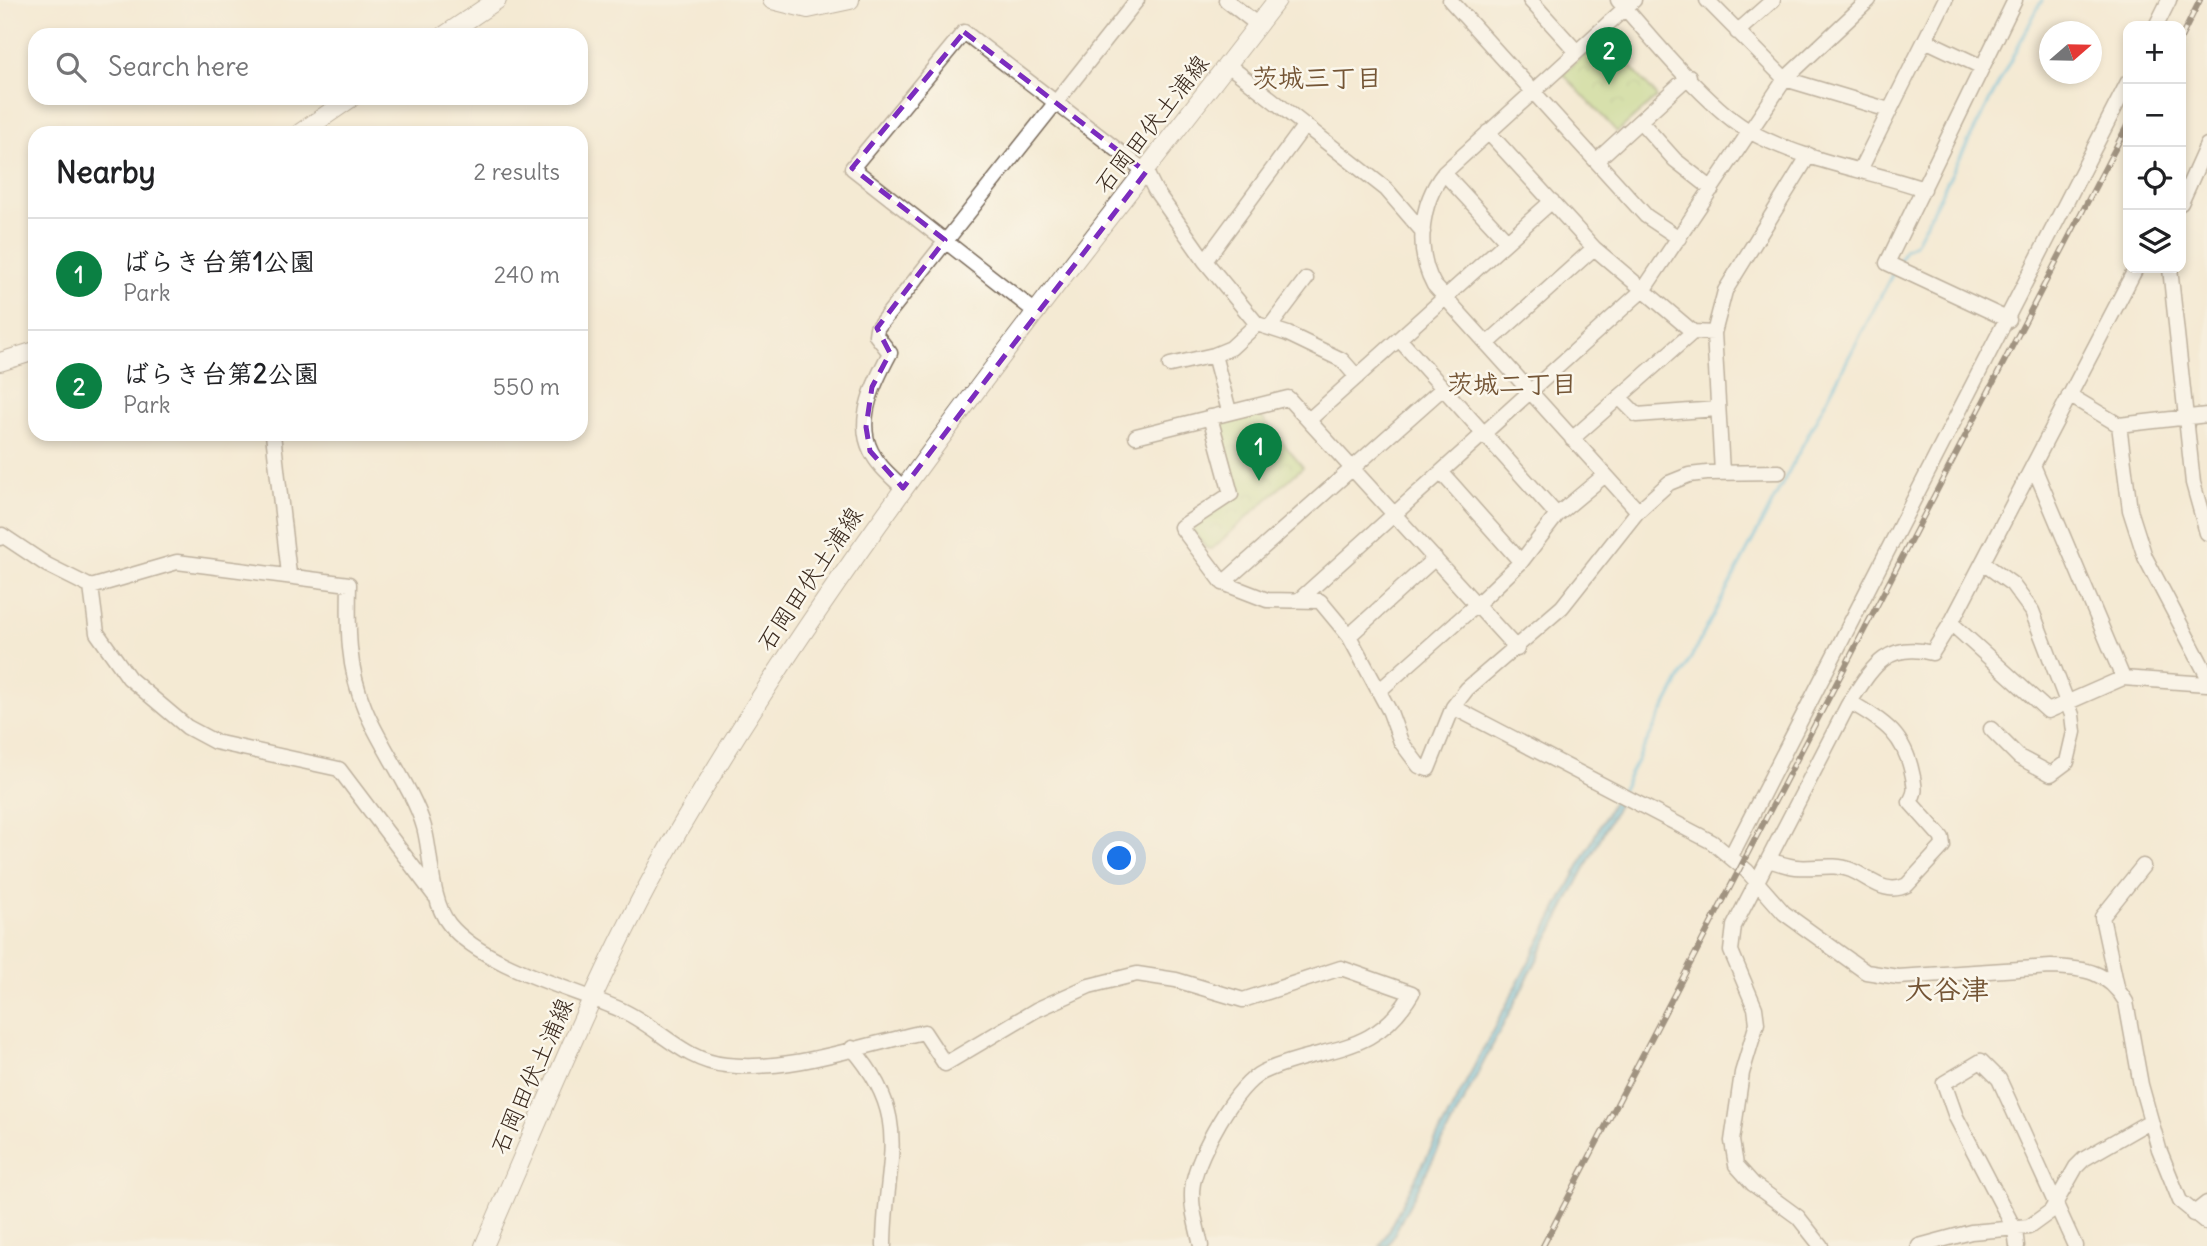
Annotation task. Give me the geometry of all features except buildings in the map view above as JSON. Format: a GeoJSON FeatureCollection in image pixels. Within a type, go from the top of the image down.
{"type":"FeatureCollection","features":[{"type":"Feature","properties":{"kind":"main road"},"geometry":{"type":"LineString","coordinates":[[456,28],[498,0]]}},
{"type":"Feature","properties":{"kind":"main road"},"geometry":{"type":"LineString","coordinates":[[772,0],[808,9],[850,0]]}},
{"type":"Feature","properties":{"kind":"main road","name":"石岡田伏土浦線"},"geometry":{"type":"LineString","coordinates":[[484,1246],[631,917],[735,736],[839,575],[903,488],[1277,0]]}},
{"type":"Feature","properties":{"kind":"main road"},"geometry":{"type":"LineString","coordinates":[[310,126],[341,105]]}},
{"type":"Feature","properties":{"kind":"main road"},"geometry":{"type":"LineString","coordinates":[[0,362],[28,353]]}},
{"type":"Feature","properties":{"kind":"street"},"geometry":{"type":"LineString","coordinates":[[903,488],[870,450],[866,427],[872,387],[890,354],[876,335],[877,328],[1137,0]]}},
{"type":"Feature","properties":{"kind":"street"},"geometry":{"type":"LineString","coordinates":[[1226,0],[1258,25]]}},
{"type":"Feature","properties":{"kind":"street"},"geometry":{"type":"LineString","coordinates":[[1450,0],[1646,216],[1679,238]]}},
{"type":"Feature","properties":{"kind":"street"},"geometry":{"type":"LineString","coordinates":[[1530,0],[1577,52]]}},
{"type":"Feature","properties":{"kind":"street"},"geometry":{"type":"LineString","coordinates":[[1707,0],[1785,79],[1889,110]]}},
{"type":"Feature","properties":{"kind":"street"},"geometry":{"type":"LineString","coordinates":[[1737,32],[1773,0]]}},
{"type":"Feature","properties":{"kind":"street"},"geometry":{"type":"LineString","coordinates":[[1298,601],[1644,289],[1785,79],[1869,0]]}},
{"type":"Feature","properties":{"kind":"street"},"geometry":{"type":"LineString","coordinates":[[1860,170],[1945,0]]}},
{"type":"Feature","properties":{"kind":"street"},"geometry":{"type":"LineString","coordinates":[[2009,320],[1887,263],[2015,0]]}},
{"type":"Feature","properties":{"kind":"street"},"geometry":{"type":"LineString","coordinates":[[2158,21],[2169,0]]}},
{"type":"Feature","properties":{"kind":"street"},"geometry":{"type":"LineString","coordinates":[[1638,511],[1434,285],[1423,261],[1423,232],[1436,183],[1444,173],[1577,52],[1625,3],[1716,105],[1750,132],[1809,155],[1924,188]]}},
{"type":"Feature","properties":{"kind":"street"},"geometry":{"type":"LineString","coordinates":[[1037,313],[852,167],[964,32],[1146,172],[1155,190],[1205,261],[1263,326],[1342,360],[1357,377]]}},
{"type":"Feature","properties":{"kind":"street"},"geometry":{"type":"LineString","coordinates":[[1925,40],[1982,67]]}},
{"type":"Feature","properties":{"kind":"street"},"geometry":{"type":"LineString","coordinates":[[1228,65],[1386,189],[1423,232]]}},
{"type":"Feature","properties":{"kind":"street"},"geometry":{"type":"LineString","coordinates":[[1596,161],[1689,76]]}},
{"type":"Feature","properties":{"kind":"street"},"geometry":{"type":"LineString","coordinates":[[1731,856],[2009,320],[2127,84]]}},
{"type":"Feature","properties":{"kind":"street"},"geometry":{"type":"LineString","coordinates":[[1640,121],[1675,160],[1712,188]]}},
{"type":"Feature","properties":{"kind":"street"},"geometry":{"type":"LineString","coordinates":[[1205,261],[1305,125]]}},
{"type":"Feature","properties":{"kind":"street"},"geometry":{"type":"LineString","coordinates":[[1488,132],[1594,248],[1693,332],[1714,333]]}},
{"type":"Feature","properties":{"kind":"street"},"geometry":{"type":"LineString","coordinates":[[2186,192],[2207,145]]}},
{"type":"Feature","properties":{"kind":"street"},"geometry":{"type":"LineString","coordinates":[[1723,472],[1714,333],[1725,292],[1809,155]]}},
{"type":"Feature","properties":{"kind":"street"},"geometry":{"type":"LineString","coordinates":[[1444,173],[1507,241]]}},
{"type":"Feature","properties":{"kind":"street"},"geometry":{"type":"LineString","coordinates":[[1310,419],[1552,201]]}},
{"type":"Feature","properties":{"kind":"street"},"geometry":{"type":"LineString","coordinates":[[1487,344],[1594,248]]}},
{"type":"Feature","properties":{"kind":"street"},"geometry":{"type":"LineString","coordinates":[[1821,1246],[1798,1217],[1743,1176],[1736,1165],[1731,1141],[1742,1073],[1758,1023],[1755,1009],[1731,951],[1734,926],[1850,702],[1869,673],[1882,659],[1905,648],[1932,653],[1951,623],[2133,273]]}},
{"type":"Feature","properties":{"kind":"street"},"geometry":{"type":"LineString","coordinates":[[2171,273],[2193,483],[2207,533]]}},
{"type":"Feature","properties":{"kind":"street"},"geometry":{"type":"LineString","coordinates":[[1170,365],[1214,355],[1231,348],[1263,326],[1306,279]]}},
{"type":"Feature","properties":{"kind":"street"},"geometry":{"type":"LineString","coordinates":[[1572,439],[1693,332]]}},
{"type":"Feature","properties":{"kind":"street"},"geometry":{"type":"LineString","coordinates":[[1399,339],[1558,515]]}},
{"type":"Feature","properties":{"kind":"street"},"geometry":{"type":"LineString","coordinates":[[1214,355],[1229,411]]}},
{"type":"Feature","properties":{"kind":"street"},"geometry":{"type":"LineString","coordinates":[[1223,583],[1443,388]]}},
{"type":"Feature","properties":{"kind":"street"},"geometry":{"type":"LineString","coordinates":[[2069,394],[2119,425],[2207,415]]}},
{"type":"Feature","properties":{"kind":"street"},"geometry":{"type":"LineString","coordinates":[[1619,397],[1637,415],[1717,409]]}},
{"type":"Feature","properties":{"kind":"street"},"geometry":{"type":"LineString","coordinates":[[1136,436],[1288,398],[1517,649]]}},
{"type":"Feature","properties":{"kind":"street"},"geometry":{"type":"LineString","coordinates":[[1210,417],[1231,494],[1181,527],[1223,583],[1267,600],[1320,601],[1349,636],[1379,691],[1401,742],[1419,766],[1428,769],[1453,707],[1467,689],[1517,649],[1562,607],[1638,511],[1669,483],[1689,475],[1779,471]]}},
{"type":"Feature","properties":{"kind":"street"},"geometry":{"type":"LineString","coordinates":[[2119,425],[2130,510],[2145,557],[2207,675]]}},
{"type":"Feature","properties":{"kind":"street"},"geometry":{"type":"LineString","coordinates":[[274,441],[289,574]]}},
{"type":"Feature","properties":{"kind":"street"},"geometry":{"type":"LineString","coordinates":[[2033,465],[2123,678]]}},
{"type":"Feature","properties":{"kind":"street"},"geometry":{"type":"LineString","coordinates":[[1441,472],[1521,562]]}},
{"type":"Feature","properties":{"kind":"street"},"geometry":{"type":"LineString","coordinates":[[1379,691],[1521,562],[1558,515],[1605,475]]}},
{"type":"Feature","properties":{"kind":"street"},"geometry":{"type":"LineString","coordinates":[[0,538],[2,535],[47,565],[91,587],[177,562],[349,583],[348,651],[361,696],[423,825],[439,902]]}},
{"type":"Feature","properties":{"kind":"street"},"geometry":{"type":"LineString","coordinates":[[1349,636],[1435,558]]}},
{"type":"Feature","properties":{"kind":"street"},"geometry":{"type":"LineString","coordinates":[[1983,563],[2012,584],[2032,611],[2068,705],[2074,732],[2072,748],[2067,762],[2051,774],[2020,757],[1991,729]]}},
{"type":"Feature","properties":{"kind":"street"},"geometry":{"type":"LineString","coordinates":[[91,587],[97,634],[129,678],[187,727],[215,742],[339,769],[439,902],[449,924],[480,950],[592,1000],[620,1009],[693,1057],[724,1065],[773,1066],[924,1032],[945,1064],[1036,1010],[1089,986],[1137,974],[1176,980],[1243,1000],[1341,968],[1412,993],[1399,1016],[1359,1044],[1283,1064],[1259,1074],[1244,1088],[1210,1137],[1193,1183],[1192,1208],[1201,1246]]}},
{"type":"Feature","properties":{"kind":"street"},"geometry":{"type":"LineString","coordinates":[[1951,623],[2048,711],[2068,705],[2123,678],[2207,684]]}},
{"type":"Feature","properties":{"kind":"street"},"geometry":{"type":"LineString","coordinates":[[1769,860],[1795,867],[1837,867],[1852,870],[1869,882],[1899,889],[1907,885],[1943,846],[1942,838],[1910,802],[1917,786],[1913,765],[1899,737],[1880,720],[1850,702]]}},
{"type":"Feature","properties":{"kind":"street"},"geometry":{"type":"LineString","coordinates":[[1453,707],[1632,800],[1731,856],[1784,913],[1866,972],[1898,977],[2073,968],[2106,977],[2117,987],[2126,1002],[2150,1121],[2180,1201],[2207,1223]]}},
{"type":"Feature","properties":{"kind":"street"},"geometry":{"type":"LineString","coordinates":[[2117,987],[2102,917],[2143,866]]}},
{"type":"Feature","properties":{"kind":"street"},"geometry":{"type":"LineString","coordinates":[[852,1048],[872,1070],[885,1095],[891,1127],[891,1178],[884,1246]]}},
{"type":"Feature","properties":{"kind":"street"},"geometry":{"type":"LineString","coordinates":[[2017,1246],[2015,1230],[1956,1117],[1944,1083],[1981,1061],[1999,1079],[2057,1201],[2075,1246]]}},
{"type":"Feature","properties":{"kind":"street"},"geometry":{"type":"LineString","coordinates":[[1919,1246],[1971,1232],[2015,1230],[2040,1221],[2057,1201],[2076,1167],[2084,1159],[2150,1121]]}},
{"type":"Feature","properties":{"kind":"street"},"geometry":{"type":"LineString","coordinates":[[2193,1213],[2207,1203]]}},
{"type":"Feature","properties":{"kind":"highlighted area"},"geometry":{"type":"Polygon","coordinates":[[[964,32],[1146,172],[903,488],[870,451],[866,427],[872,387],[890,353],[877,328],[945,240],[852,168],[964,32]]]}},
{"type":"Feature","properties":{"kind":"green space"},"geometry":{"type":"Polygon","coordinates":[[[1604,37],[1656,95],[1656,98],[1617,132],[1563,74],[1604,37]]]}},
{"type":"Feature","properties":{"kind":"green space"},"geometry":{"type":"Polygon","coordinates":[[[1254,412],[1259,414],[1303,467],[1212,549],[1206,548],[1192,530],[1193,525],[1236,496],[1217,425],[1220,421],[1254,412]]]}},
{"type":"Feature","properties":{"kind":"water"},"geometry":{"type":"Polygon","coordinates":[[[1616,795],[1622,797],[1388,1246],[1380,1246],[1616,795]]]}},
{"type":"Feature","properties":{"kind":"waterway"},"geometry":{"type":"LineString","coordinates":[[1898,264],[1905,249],[1915,244],[2042,0]]}},
{"type":"Feature","properties":{"kind":"waterway"},"geometry":{"type":"LineString","coordinates":[[1621,791],[1894,271]]}},
{"type":"Feature","properties":{"kind":"railway"},"geometry":{"type":"LineString","coordinates":[[2186,28],[2200,0]]}},
{"type":"Feature","properties":{"kind":"railway"},"geometry":{"type":"LineString","coordinates":[[1543,1246],[2123,134]]}},
{"type":"Feature","properties":{"kind":"place","name":"ばらき台第2公園"},"geometry":{"type":"Point","coordinates":[1609,85]}},
{"type":"Feature","properties":{"kind":"place","name":"ばらき台第1公園"},"geometry":{"type":"Point","coordinates":[1259,481]}},
{"type":"Feature","properties":{"kind":"district","name":"茨城三丁目"},"geometry":{"type":"Point","coordinates":[1317,78]}},
{"type":"Feature","properties":{"kind":"district","name":"茨城二丁目"},"geometry":{"type":"Point","coordinates":[1512,384]}},
{"type":"Feature","properties":{"kind":"district","name":"大谷津"},"geometry":{"type":"Point","coordinates":[1947,989]}}]}
